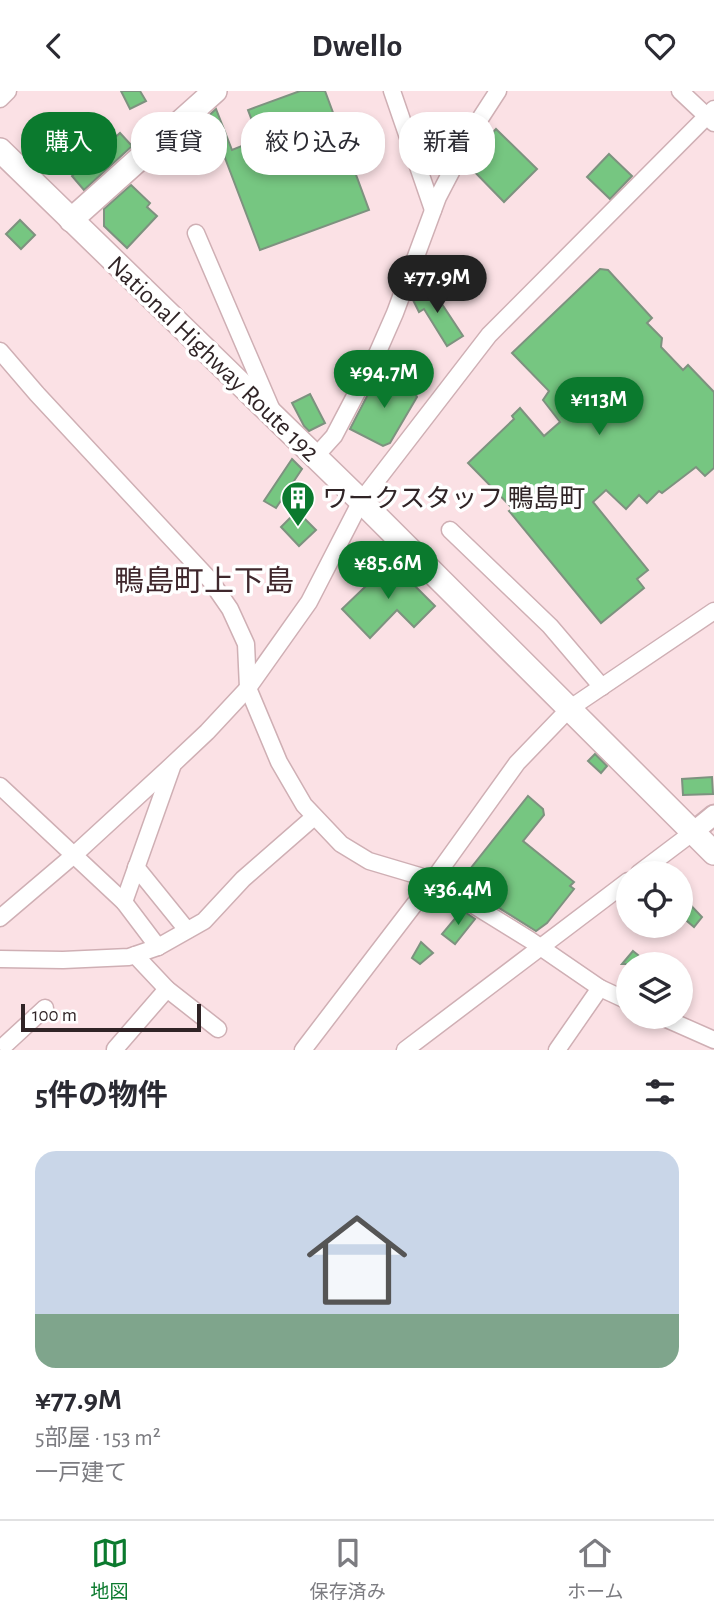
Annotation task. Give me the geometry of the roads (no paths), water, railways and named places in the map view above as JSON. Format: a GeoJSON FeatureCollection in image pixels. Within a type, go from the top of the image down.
{"type":"FeatureCollection","features":[{"type":"Feature","properties":{"kind":"highway"},"geometry":{"type":"LineString","coordinates":[[71,220],[215,91]]}},
{"type":"Feature","properties":{"kind":"highway","name":"National Highway Route 192"},"geometry":{"type":"LineString","coordinates":[[0,150],[361,501],[714,853]]}},
{"type":"Feature","properties":{"kind":"main road"},"geometry":{"type":"LineString","coordinates":[[692,833],[714,815]]}},
{"type":"Feature","properties":{"kind":"street"},"geometry":{"type":"LineString","coordinates":[[0,99],[8,91]]}},
{"type":"Feature","properties":{"kind":"street"},"geometry":{"type":"LineString","coordinates":[[315,457],[334,436],[377,353],[395,313],[433,210],[474,128],[498,91]]}},
{"type":"Feature","properties":{"kind":"street"},"geometry":{"type":"LineString","coordinates":[[0,918],[173,765],[248,688],[309,603],[361,501],[489,335],[712,116],[680,91]]}},
{"type":"Feature","properties":{"kind":"street"},"geometry":{"type":"LineString","coordinates":[[395,92],[433,210]]}},
{"type":"Feature","properties":{"kind":"street"},"geometry":{"type":"LineString","coordinates":[[196,233],[276,419]]}},
{"type":"Feature","properties":{"kind":"street"},"geometry":{"type":"LineString","coordinates":[[0,351],[210,580],[230,609],[246,645],[248,688],[279,762],[314,817],[341,844],[369,861],[433,880],[541,947],[600,988],[616,995]]}},
{"type":"Feature","properties":{"kind":"street"},"geometry":{"type":"LineString","coordinates":[[450,530],[550,626],[602,687]]}},
{"type":"Feature","properties":{"kind":"street"},"geometry":{"type":"LineString","coordinates":[[303,1050],[433,880],[517,762],[569,709],[714,611]]}},
{"type":"Feature","properties":{"kind":"street"},"geometry":{"type":"LineString","coordinates":[[124,902],[173,765]]}},
{"type":"Feature","properties":{"kind":"street"},"geometry":{"type":"LineString","coordinates":[[0,786],[124,902],[159,947]]}},
{"type":"Feature","properties":{"kind":"street"},"geometry":{"type":"LineString","coordinates":[[0,959],[63,960],[135,955],[159,947],[204,921],[243,879],[314,817]]}},
{"type":"Feature","properties":{"kind":"street"},"geometry":{"type":"LineString","coordinates":[[655,861],[692,833]]}},
{"type":"Feature","properties":{"kind":"street"},"geometry":{"type":"LineString","coordinates":[[136,867],[187,930]]}},
{"type":"Feature","properties":{"kind":"street"},"geometry":{"type":"LineString","coordinates":[[405,1050],[616,890]]}},
{"type":"Feature","properties":{"kind":"street"},"geometry":{"type":"LineString","coordinates":[[135,955],[167,989],[218,1029]]}},
{"type":"Feature","properties":{"kind":"street"},"geometry":{"type":"LineString","coordinates":[[557,1050],[600,988]]}},
{"type":"Feature","properties":{"kind":"street"},"geometry":{"type":"LineString","coordinates":[[115,1049],[167,989]]}},
{"type":"Feature","properties":{"kind":"street"},"geometry":{"type":"LineString","coordinates":[[6,1044],[45,1008]]}},
{"type":"Feature","properties":{"kind":"street"},"geometry":{"type":"LineString","coordinates":[[689,1029],[714,1040]]}},
{"type":"Feature","properties":{"kind":"place","name":"ワークスタッフ 鴨島町"},"geometry":{"type":"Point","coordinates":[298,528]}},
{"type":"Feature","properties":{"kind":"district","name":"鴨島町上下島"},"geometry":{"type":"Point","coordinates":[204,581]}}]}
